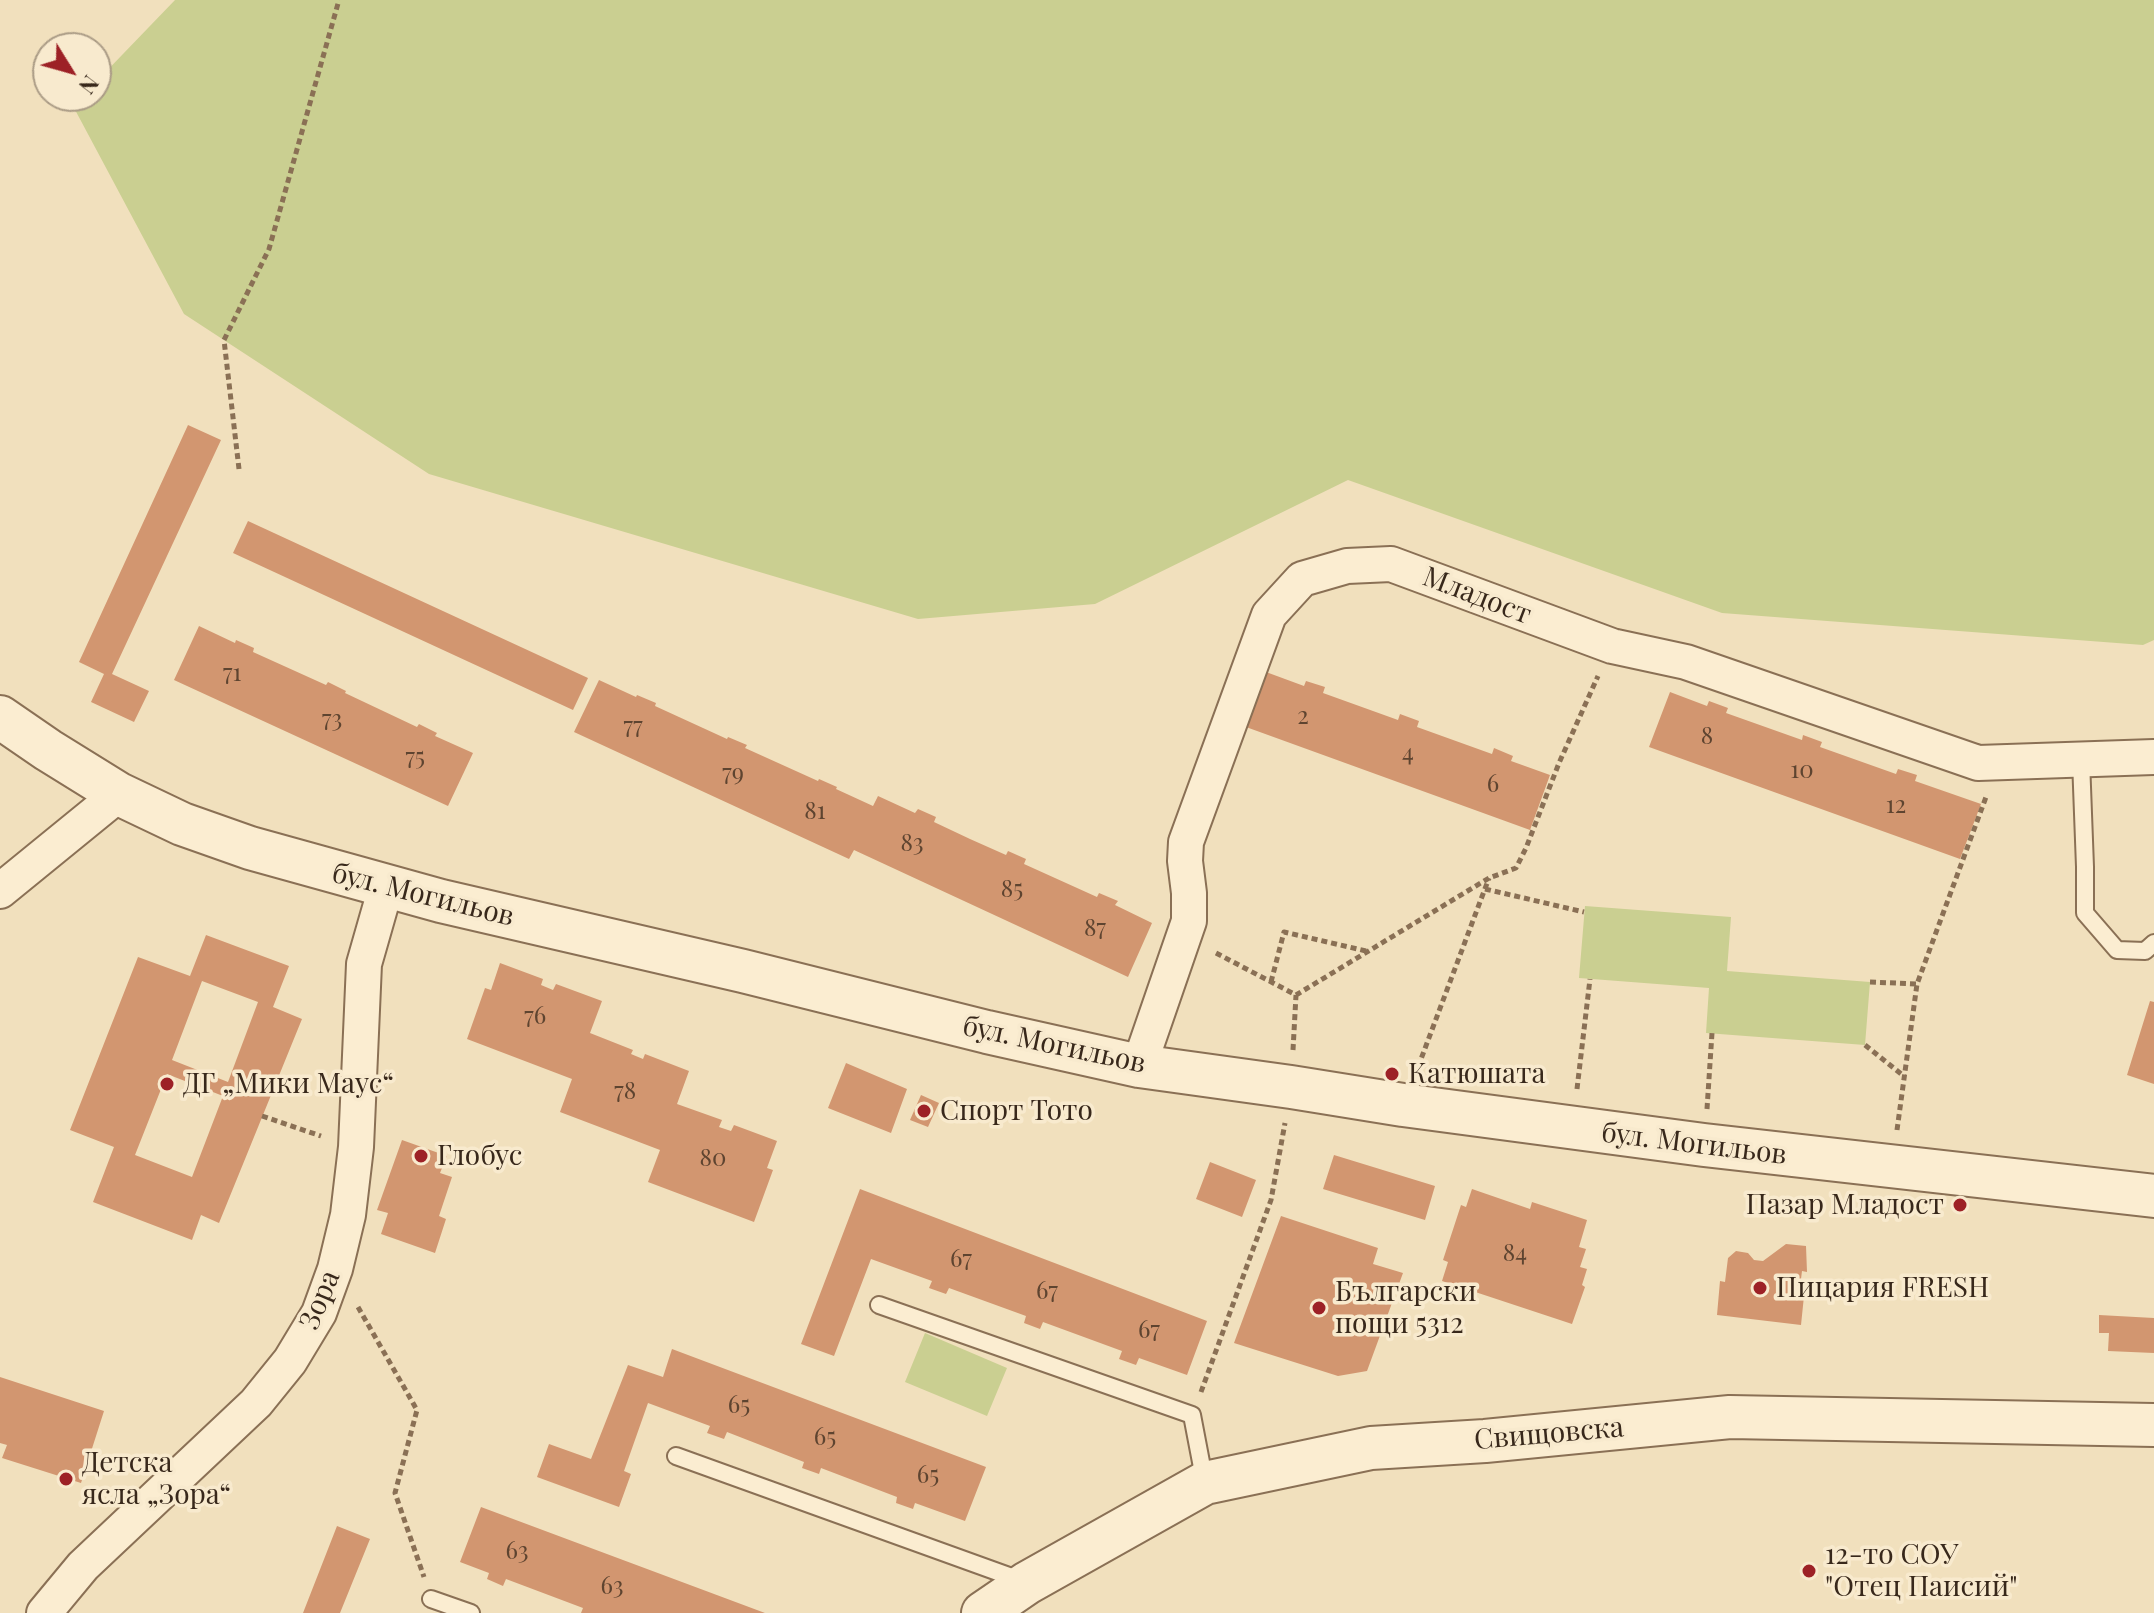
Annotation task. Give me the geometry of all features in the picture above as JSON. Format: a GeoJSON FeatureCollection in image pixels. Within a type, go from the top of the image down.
{"type":"FeatureCollection","features":[{"type":"Feature","properties":{"kind":"street","name":"Младост"},"geometry":{"type":"LineString","coordinates":[[1139,1066],[1189,921],[1186,842],[1269,615],[1302,579],[1347,566],[1391,564],[1612,646],[1686,662],[1978,763],[2154,757]]}},
{"type":"Feature","properties":{"kind":"street","name":"бул. Могильов"},"geometry":{"type":"LineString","coordinates":[[0,717],[119,794],[182,824],[250,848],[386,887],[1139,1066],[1573,1129],[2154,1196]]}},
{"type":"Feature","properties":{"kind":"street"},"geometry":{"type":"LineString","coordinates":[[0,891],[119,794]]}},
{"type":"Feature","properties":{"kind":"street","name":"Зора"},"geometry":{"type":"LineString","coordinates":[[44,1613],[83,1566],[256,1403],[290,1361],[319,1313],[335,1269],[348,1215],[356,1147],[364,964],[386,887]]}},
{"type":"Feature","properties":{"kind":"street","name":"Свищовска"},"geometry":{"type":"LineString","coordinates":[[983,1613],[1027,1583],[1205,1483],[1371,1448],[1485,1441],[1730,1417],[2154,1425]]}},
{"type":"Feature","properties":{"kind":"lane"},"geometry":{"type":"LineString","coordinates":[[2081,760],[2085,913],[2117,950],[2145,951],[2154,943]]}},
{"type":"Feature","properties":{"kind":"lane"},"geometry":{"type":"LineString","coordinates":[[879,1305],[1192,1415],[1205,1483]]}},
{"type":"Feature","properties":{"kind":"lane"},"geometry":{"type":"LineString","coordinates":[[676,1456],[1027,1583]]}},
{"type":"Feature","properties":{"kind":"lane"},"geometry":{"type":"LineString","coordinates":[[431,1599],[471,1613]]}},
{"type":"Feature","properties":{"kind":"path"},"geometry":{"type":"LineString","coordinates":[[239,469],[224,340],[269,249],[339,0]]}},
{"type":"Feature","properties":{"kind":"path"},"geometry":{"type":"LineString","coordinates":[[1296,995],[1489,878],[1516,868],[1612,646]]}},
{"type":"Feature","properties":{"kind":"path"},"geometry":{"type":"LineString","coordinates":[[1891,1167],[1917,984],[1999,763]]}},
{"type":"Feature","properties":{"kind":"path"},"geometry":{"type":"LineString","coordinates":[[1403,1105],[1489,878]]}},
{"type":"Feature","properties":{"kind":"path"},"geometry":{"type":"LineString","coordinates":[[1485,889],[1584,912]]}},
{"type":"Feature","properties":{"kind":"path"},"geometry":{"type":"LineString","coordinates":[[1271,982],[1284,932],[1367,952]]}},
{"type":"Feature","properties":{"kind":"path"},"geometry":{"type":"LineString","coordinates":[[1245,969],[1296,995]]}},
{"type":"Feature","properties":{"kind":"path"},"geometry":{"type":"LineString","coordinates":[[1573,1129],[1590,979]]}},
{"type":"Feature","properties":{"kind":"path"},"geometry":{"type":"LineString","coordinates":[[1870,982],[1917,984]]}},
{"type":"Feature","properties":{"kind":"path"},"geometry":{"type":"LineString","coordinates":[[1192,1415],[1271,1200],[1291,1087],[1296,995]]}},
{"type":"Feature","properties":{"kind":"path"},"geometry":{"type":"LineString","coordinates":[[1704,1145],[1712,1033]]}},
{"type":"Feature","properties":{"kind":"path"},"geometry":{"type":"LineString","coordinates":[[1865,1045],[1906,1077]]}},
{"type":"Feature","properties":{"kind":"path"},"geometry":{"type":"LineString","coordinates":[[262,1116],[356,1147]]}},
{"type":"Feature","properties":{"kind":"path"},"geometry":{"type":"LineString","coordinates":[[335,1269],[417,1410],[395,1493],[431,1599]]}},
{"type":"Feature","properties":{"kind":"green space"},"geometry":{"type":"Polygon","coordinates":[[[175,0],[2154,0],[2154,640],[2143,645],[1722,613],[1348,480],[1095,604],[918,619],[429,474],[184,314],[76,112],[112,112],[112,65],[175,0]]]}},
{"type":"Feature","properties":{"kind":"green space"},"geometry":{"type":"Polygon","coordinates":[[[1585,906],[1731,917],[1727,971],[1870,982],[1865,1045],[1706,1033],[1709,988],[1579,978],[1585,906]]]}},
{"type":"Feature","properties":{"kind":"green space"},"geometry":{"type":"Polygon","coordinates":[[[925,1333],[1007,1368],[987,1416],[905,1382],[925,1333]]]}},
{"type":"Feature","properties":{"kind":"building"},"geometry":{"type":"Polygon","coordinates":[[[188,425],[221,440],[112,674],[149,691],[134,722],[91,702],[104,674],[79,662],[188,425]]]}},
{"type":"Feature","properties":{"kind":"building"},"geometry":{"type":"Polygon","coordinates":[[[248,521],[588,678],[573,710],[233,553],[248,521]]]}},
{"type":"Feature","properties":{"kind":"building"},"geometry":{"type":"Polygon","coordinates":[[[199,626],[235,643],[236,640],[254,648],[253,652],[326,685],[328,682],[417,727],[419,724],[437,733],[435,736],[473,753],[448,806],[174,680],[199,626]]]}},
{"type":"Feature","properties":{"kind":"building"},"geometry":{"type":"Polygon","coordinates":[[[1266,672],[1304,686],[1306,681],[1325,687],[1323,693],[1398,720],[1400,714],[1419,721],[1417,727],[1492,754],[1494,748],[1513,756],[1511,761],[1550,775],[1530,830],[1246,727],[1266,672]]]}},
{"type":"Feature","properties":{"kind":"building"},"geometry":{"type":"Polygon","coordinates":[[[599,680],[656,703],[655,706],[747,745],[745,748],[837,787],[873,806],[878,796],[915,813],[918,809],[936,817],[934,822],[970,839],[1006,855],[1008,851],[1026,859],[1024,864],[1097,897],[1099,893],[1118,901],[1115,905],[1152,923],[1128,977],[854,850],[849,859],[574,732],[599,680]]]}},
{"type":"Feature","properties":{"kind":"building"},"geometry":{"type":"Polygon","coordinates":[[[1670,692],[1707,706],[1709,701],[1728,708],[1726,713],[1802,740],[1803,735],[1822,742],[1820,747],[1896,774],[1898,769],[1917,775],[1915,781],[1981,804],[1960,859],[1649,747],[1670,692]]]}},
{"type":"Feature","properties":{"kind":"building"},"geometry":{"type":"Polygon","coordinates":[[[206,935],[289,966],[273,1007],[302,1019],[219,1223],[201,1215],[192,1240],[93,1202],[114,1147],[70,1130],[138,957],[190,976],[206,935]],[[202,981],[172,1060],[228,1082],[258,1002],[202,981]],[[167,1074],[135,1155],[192,1177],[223,1096],[167,1074]]]}},
{"type":"Feature","properties":{"kind":"building"},"geometry":{"type":"Polygon","coordinates":[[[500,963],[543,979],[541,985],[553,990],[556,984],[602,1001],[590,1033],[633,1050],[631,1054],[643,1059],[645,1054],[689,1071],[677,1104],[722,1120],[719,1127],[731,1131],[734,1125],[777,1141],[767,1168],[773,1170],[754,1222],[648,1182],[660,1150],[560,1112],[572,1079],[467,1039],[485,988],[491,990],[500,963]]]}},
{"type":"Feature","properties":{"kind":"building"},"geometry":{"type":"Polygon","coordinates":[[[2150,1001],[2154,1002],[2154,1084],[2127,1075],[2150,1001]]]}},
{"type":"Feature","properties":{"kind":"building"},"geometry":{"type":"Polygon","coordinates":[[[846,1063],[907,1089],[891,1133],[828,1108],[846,1063]]]}},
{"type":"Feature","properties":{"kind":"building","name":"Спорт Тото"},"geometry":{"type":"Polygon","coordinates":[[[921,1095],[939,1103],[928,1127],[910,1120],[921,1095]]]}},
{"type":"Feature","properties":{"kind":"building"},"geometry":{"type":"Polygon","coordinates":[[[402,1140],[447,1156],[440,1173],[452,1177],[439,1216],[446,1219],[435,1253],[381,1234],[388,1213],[377,1210],[402,1140]]]}},
{"type":"Feature","properties":{"kind":"building"},"geometry":{"type":"Polygon","coordinates":[[[1334,1155],[1435,1186],[1425,1220],[1323,1189],[1334,1155]]]}},
{"type":"Feature","properties":{"kind":"building"},"geometry":{"type":"Polygon","coordinates":[[[1210,1162],[1256,1180],[1242,1217],[1196,1199],[1210,1162]]]}},
{"type":"Feature","properties":{"kind":"building"},"geometry":{"type":"Polygon","coordinates":[[[860,1189],[1207,1321],[1187,1375],[1139,1358],[1136,1365],[1119,1359],[1122,1351],[1043,1322],[1040,1329],[1024,1323],[1026,1316],[949,1288],[946,1294],[929,1288],[932,1281],[871,1259],[834,1356],[801,1344],[860,1189]]]}},
{"type":"Feature","properties":{"kind":"building"},"geometry":{"type":"Polygon","coordinates":[[[1472,1189],[1530,1209],[1532,1202],[1587,1220],[1579,1247],[1586,1249],[1580,1267],[1587,1269],[1582,1285],[1585,1287],[1572,1324],[1442,1281],[1448,1262],[1443,1260],[1461,1205],[1466,1207],[1472,1189]]]}},
{"type":"Feature","properties":{"kind":"building","name":"Български пощи 5312"},"geometry":{"type":"Polygon","coordinates":[[[1281,1216],[1378,1248],[1373,1264],[1403,1273],[1367,1371],[1338,1376],[1234,1343],[1281,1216]]]}},
{"type":"Feature","properties":{"kind":"building","name":"Пицария FRESH"},"geometry":{"type":"Polygon","coordinates":[[[1786,1244],[1806,1246],[1807,1272],[1802,1271],[1799,1295],[1804,1296],[1801,1325],[1717,1315],[1720,1281],[1725,1282],[1728,1258],[1736,1251],[1763,1261],[1786,1244]]]}},
{"type":"Feature","properties":{"kind":"building"},"geometry":{"type":"Polygon","coordinates":[[[2099,1315],[2154,1318],[2154,1353],[2108,1351],[2109,1333],[2099,1333],[2099,1315]]]}},
{"type":"Feature","properties":{"kind":"building"},"geometry":{"type":"Polygon","coordinates":[[[672,1349],[986,1467],[965,1521],[915,1503],[913,1509],[896,1503],[897,1497],[821,1468],[819,1474],[802,1468],[804,1462],[727,1432],[724,1439],[707,1433],[710,1426],[648,1403],[624,1471],[631,1474],[619,1507],[537,1477],[549,1444],[591,1459],[628,1365],[663,1377],[672,1349]]]}},
{"type":"Feature","properties":{"kind":"building"},"geometry":{"type":"Polygon","coordinates":[[[0,1377],[104,1411],[81,1483],[2,1458],[7,1445],[0,1443],[0,1377]]]}},
{"type":"Feature","properties":{"kind":"building"},"geometry":{"type":"Polygon","coordinates":[[[481,1507],[765,1613],[581,1613],[583,1608],[506,1579],[503,1586],[487,1579],[489,1573],[460,1562],[481,1507]]]}},
{"type":"Feature","properties":{"kind":"building"},"geometry":{"type":"Polygon","coordinates":[[[337,1526],[370,1539],[340,1613],[303,1613],[337,1526]]]}},
{"type":"Feature","properties":{"kind":"place","name":"Катюшата"},"geometry":{"type":"Point","coordinates":[1392,1074]}},
{"type":"Feature","properties":{"kind":"place","name":"ДГ „Мики Маус“"},"geometry":{"type":"Point","coordinates":[167,1084]}},
{"type":"Feature","properties":{"kind":"place","name":"Спорт Тото"},"geometry":{"type":"Point","coordinates":[924,1111]}},
{"type":"Feature","properties":{"kind":"place","name":"Глобус"},"geometry":{"type":"Point","coordinates":[421,1156]}},
{"type":"Feature","properties":{"kind":"place","name":"Пазар Младост"},"geometry":{"type":"Point","coordinates":[1960,1205]}},
{"type":"Feature","properties":{"kind":"place","name":"Пицария FRESH"},"geometry":{"type":"Point","coordinates":[1760,1288]}},
{"type":"Feature","properties":{"kind":"place","name":"Български пощи 5312"},"geometry":{"type":"Point","coordinates":[1319,1308]}},
{"type":"Feature","properties":{"kind":"place","name":"Детска ясла „Зора“"},"geometry":{"type":"Point","coordinates":[66,1479]}},
{"type":"Feature","properties":{"kind":"place","name":"12-то СОУ \"Отец Паисий\""},"geometry":{"type":"Point","coordinates":[1809,1571]}}]}
